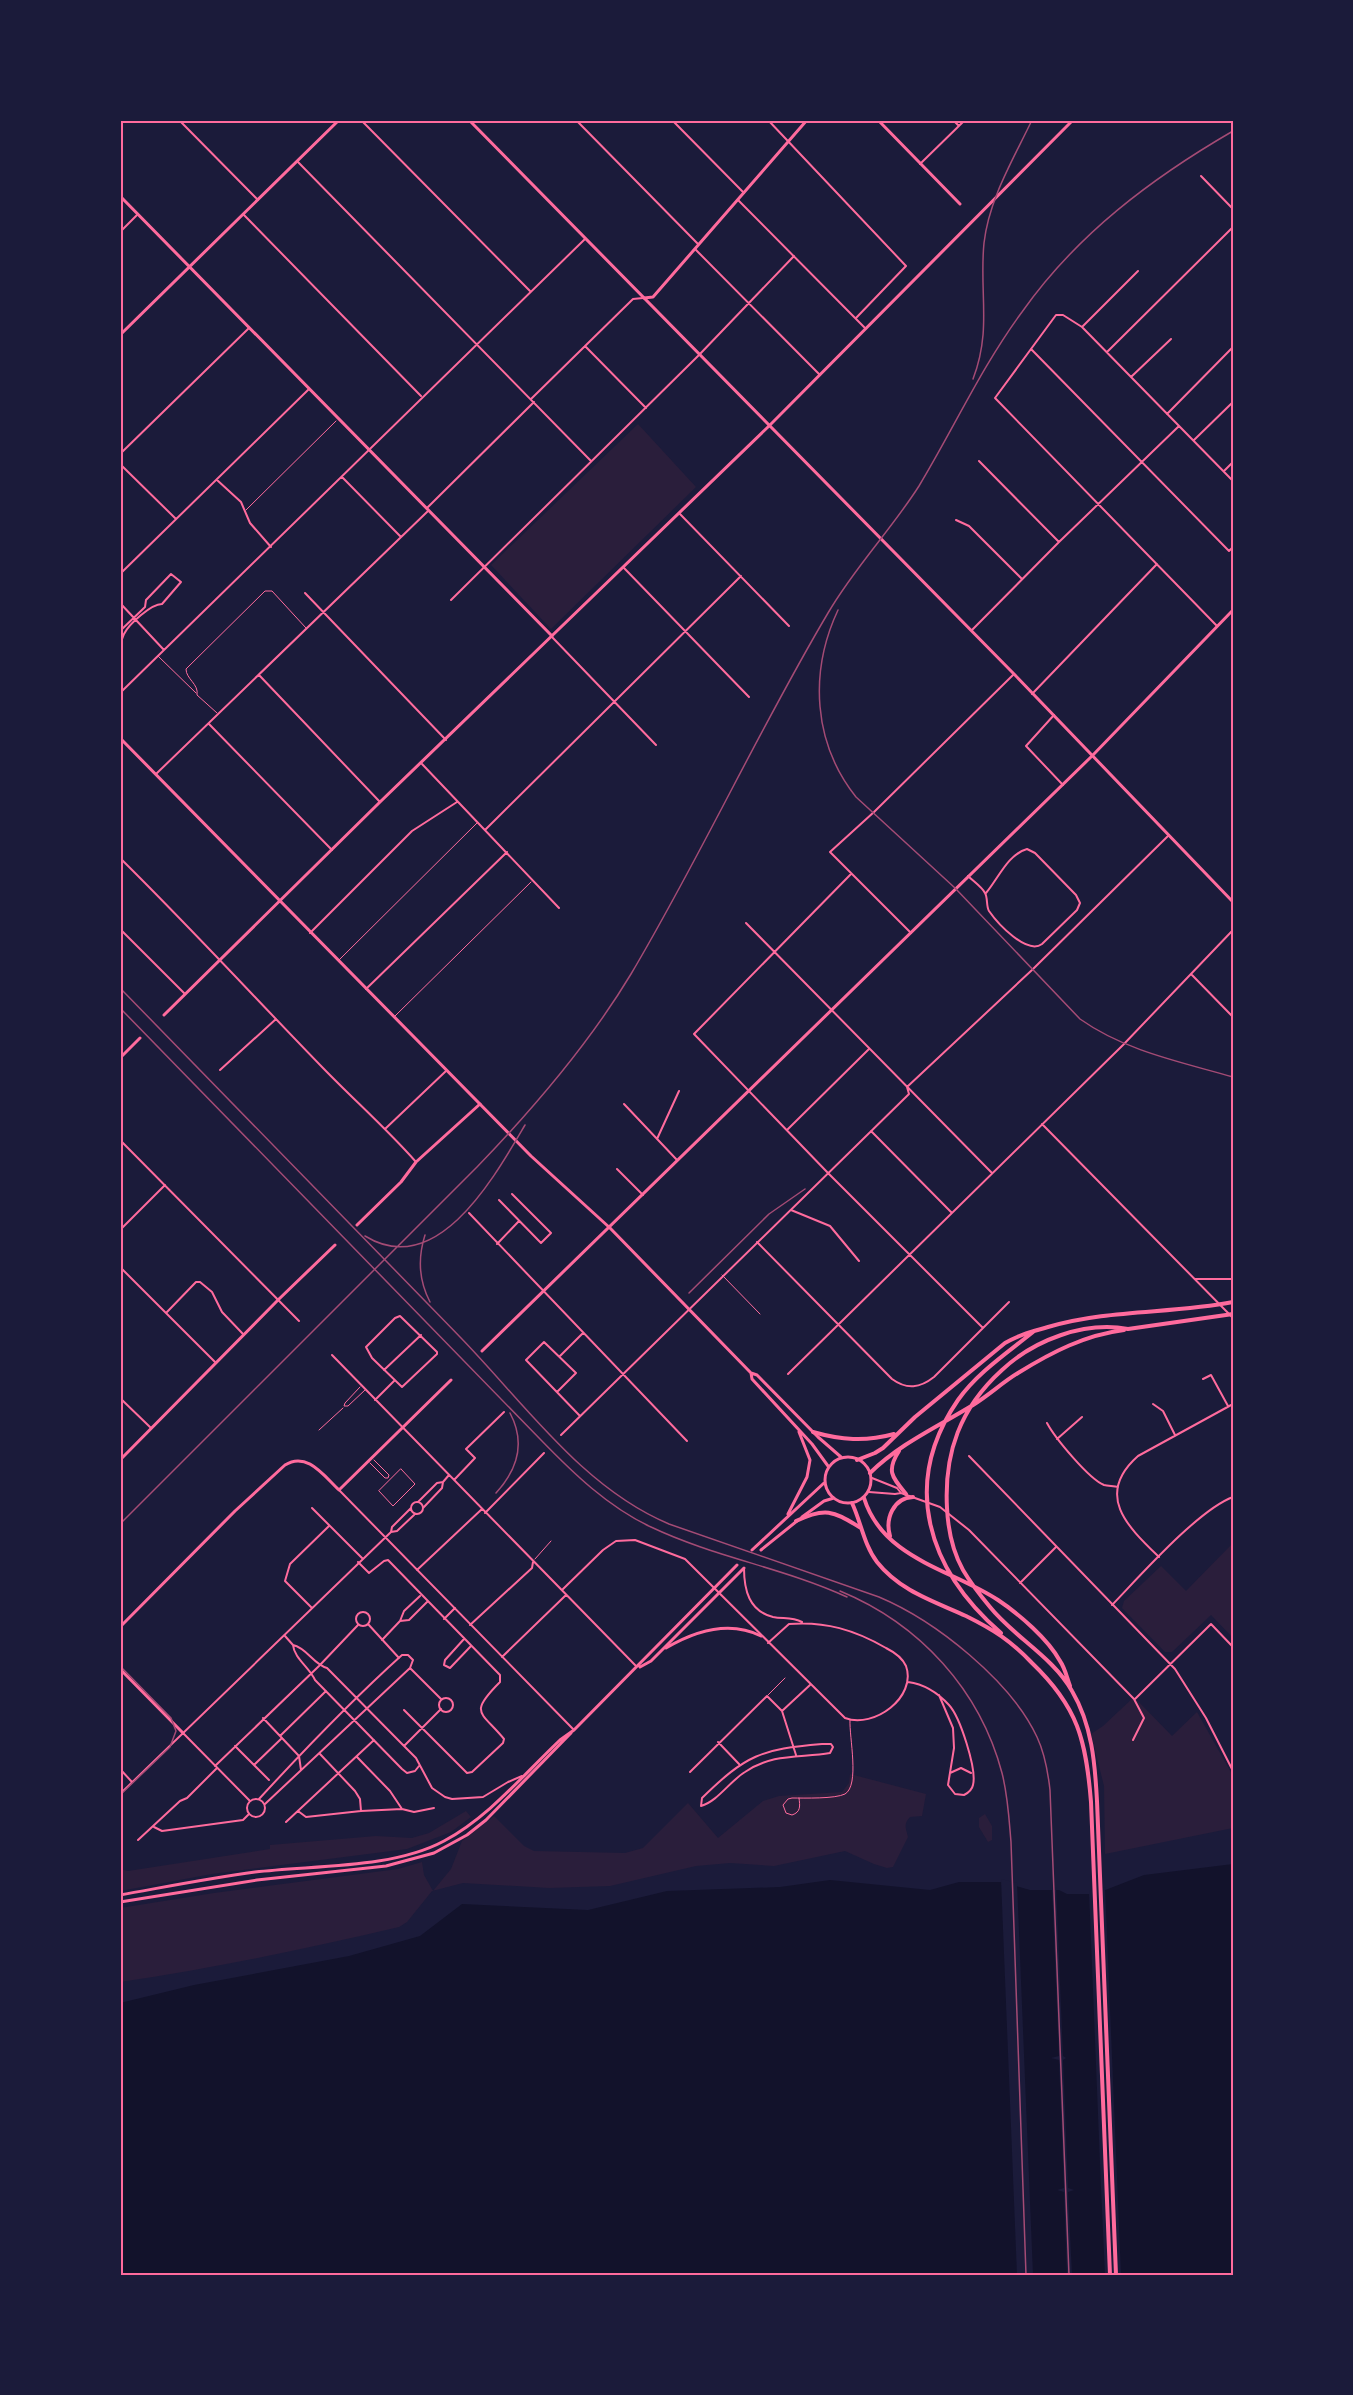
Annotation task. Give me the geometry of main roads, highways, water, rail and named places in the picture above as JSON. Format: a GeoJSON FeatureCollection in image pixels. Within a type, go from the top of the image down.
{"type":"FeatureCollection","features":[{"type":"Feature","properties":{"kind":"highway"},"geometry":{"type":"LineString","coordinates":[[857,1460],[875,1453],[894,1434],[1005,1343],[1021,1333],[1096,1315],[1206,1307],[1233,1302]]}},
{"type":"Feature","properties":{"kind":"highway"},"geometry":{"type":"LineString","coordinates":[[871,1476],[880,1462],[976,1403],[1017,1373],[1074,1342],[1101,1333],[1233,1316]]}},
{"type":"Feature","properties":{"kind":"highway"},"geometry":{"type":"LineString","coordinates":[[1072,1690],[1047,1661],[991,1608],[963,1570],[954,1550],[947,1517],[946,1482],[949,1459],[954,1438],[974,1403],[994,1377],[1025,1352],[1054,1338],[1093,1328],[1128,1329]]}},
{"type":"Feature","properties":{"kind":"highway"},"geometry":{"type":"LineString","coordinates":[[1035,1329],[976,1379],[959,1399],[941,1428],[929,1470],[927,1502],[931,1526],[943,1564],[968,1602],[1054,1684],[1077,1724],[1083,1748],[1091,1802],[1110,2275]]}},
{"type":"Feature","properties":{"kind":"highway"},"geometry":{"type":"LineString","coordinates":[[813,1432],[850,1440],[878,1439],[894,1434]]}},
{"type":"Feature","properties":{"kind":"highway"},"geometry":{"type":"LineString","coordinates":[[900,1450],[891,1463],[892,1473],[904,1494]]}},
{"type":"Feature","properties":{"kind":"highway"},"geometry":{"type":"LineString","coordinates":[[892,1539],[888,1528],[890,1514],[895,1505],[907,1497],[913,1497]]}},
{"type":"Feature","properties":{"kind":"highway"},"geometry":{"type":"LineString","coordinates":[[864,1498],[871,1514],[892,1539],[913,1557],[998,1599],[1018,1615],[1060,1660],[1087,1724],[1092,1742],[1097,1801],[1116,2275]]}},
{"type":"Feature","properties":{"kind":"highway"},"geometry":{"type":"LineString","coordinates":[[852,1503],[865,1541],[877,1561],[893,1578],[912,1592],[1008,1639]]}},
{"type":"Feature","properties":{"kind":"highway"},"geometry":{"type":"LineString","coordinates":[[796,1521],[807,1516],[831,1513],[841,1515],[862,1528]]}},
{"type":"Feature","properties":{"kind":"main road"},"geometry":{"type":"LineString","coordinates":[[469,120],[1014,674],[1233,902]]}},
{"type":"Feature","properties":{"kind":"main road"},"geometry":{"type":"LineString","coordinates":[[644,298],[653,297],[807,120]]}},
{"type":"Feature","properties":{"kind":"main road"},"geometry":{"type":"LineString","coordinates":[[878,120],[960,204]]}},
{"type":"Feature","properties":{"kind":"main road"},"geometry":{"type":"LineString","coordinates":[[164,1015],[380,802],[422,764],[769,426],[1073,120]]}},
{"type":"Feature","properties":{"kind":"main road"},"geometry":{"type":"LineString","coordinates":[[120,335],[336,121]]}},
{"type":"Feature","properties":{"kind":"main road"},"geometry":{"type":"LineString","coordinates":[[120,196],[552,636]]}},
{"type":"Feature","properties":{"kind":"main road"},"geometry":{"type":"LineString","coordinates":[[482,1351],[1092,756],[1233,610]]}},
{"type":"Feature","properties":{"kind":"main road"},"geometry":{"type":"LineString","coordinates":[[120,738],[531,1156],[610,1228],[751,1373],[757,1375],[841,1457],[862,1462],[871,1476],[869,1492],[864,1498],[852,1503],[834,1498],[824,1501],[762,1550]]}},
{"type":"Feature","properties":{"kind":"main road"},"geometry":{"type":"LineString","coordinates":[[120,1058],[140,1038]]}},
{"type":"Feature","properties":{"kind":"main road"},"geometry":{"type":"LineString","coordinates":[[357,1225],[401,1182],[416,1162],[480,1104]]}},
{"type":"Feature","properties":{"kind":"main road"},"geometry":{"type":"LineString","coordinates":[[120,1460],[243,1334],[335,1245]]}},
{"type":"Feature","properties":{"kind":"main road"},"geometry":{"type":"LineString","coordinates":[[751,1373],[752,1379],[812,1444],[828,1466]]}},
{"type":"Feature","properties":{"kind":"main road"},"geometry":{"type":"LineString","coordinates":[[120,1627],[235,1511],[292,1461],[309,1463],[339,1490],[451,1380]]}},
{"type":"Feature","properties":{"kind":"main road"},"geometry":{"type":"LineString","coordinates":[[787,1517],[807,1477],[810,1460],[796,1428]]}},
{"type":"Feature","properties":{"kind":"main road"},"geometry":{"type":"LineString","coordinates":[[752,1550],[824,1484],[828,1466],[841,1457]]}},
{"type":"Feature","properties":{"kind":"main road"},"geometry":{"type":"LineString","coordinates":[[824,1484],[834,1498]]}},
{"type":"Feature","properties":{"kind":"main road"},"geometry":{"type":"LineString","coordinates":[[120,1895],[256,1872],[386,1860],[409,1855],[443,1842],[469,1826],[573,1730],[737,1565]]}},
{"type":"Feature","properties":{"kind":"main road"},"geometry":{"type":"LineString","coordinates":[[638,1667],[651,1661],[744,1568]]}},
{"type":"Feature","properties":{"kind":"main road"},"geometry":{"type":"LineString","coordinates":[[662,1650],[697,1633],[724,1628],[744,1629],[761,1636]]}},
{"type":"Feature","properties":{"kind":"main road"},"geometry":{"type":"LineString","coordinates":[[120,1670],[183,1733]]}},
{"type":"Feature","properties":{"kind":"main road"},"geometry":{"type":"LineString","coordinates":[[120,1902],[257,1880],[386,1866],[434,1853],[467,1835],[486,1820],[565,1742],[573,1730]]}},
{"type":"Feature","properties":{"kind":"tram line"},"geometry":{"type":"LineString","coordinates":[[120,1666],[171,1718],[176,1731],[170,1747],[120,1795]]}},
{"type":"Feature","properties":{"kind":"railway"},"geometry":{"type":"LineString","coordinates":[[973,379],[979,361],[984,327],[983,261],[987,227],[996,195],[1032,120]]}},
{"type":"Feature","properties":{"kind":"railway"},"geometry":{"type":"LineString","coordinates":[[120,1524],[477,1167],[560,1075],[615,1000],[631,974],[838,596],[919,486],[981,375],[1022,312],[1067,257],[1118,210],[1174,168],[1233,131]]}},
{"type":"Feature","properties":{"kind":"railway"},"geometry":{"type":"LineString","coordinates":[[838,610],[823,658],[820,707],[831,754],[856,797],[955,888],[1080,1019],[1097,1030],[1134,1047],[1233,1077]]}},
{"type":"Feature","properties":{"kind":"railway"},"geometry":{"type":"LineString","coordinates":[[120,988],[461,1338],[557,1442],[609,1489],[669,1524],[879,1597],[901,1608],[924,1621],[970,1655],[991,1674],[1025,1716],[1042,1750],[1050,1790],[1069,2275]]}},
{"type":"Feature","properties":{"kind":"railway"},"geometry":{"type":"LineString","coordinates":[[120,1008],[578,1477],[620,1510],[651,1527],[699,1547],[799,1578],[847,1597]]}},
{"type":"Feature","properties":{"kind":"railway"},"geometry":{"type":"LineString","coordinates":[[365,1236],[392,1246],[417,1245],[440,1234],[481,1194],[525,1125]]}},
{"type":"Feature","properties":{"kind":"railway"},"geometry":{"type":"LineString","coordinates":[[689,1293],[769,1214],[805,1189]]}},
{"type":"Feature","properties":{"kind":"railway"},"geometry":{"type":"LineString","coordinates":[[425,1235],[421,1252],[421,1269],[430,1302]]}},
{"type":"Feature","properties":{"kind":"railway"},"geometry":{"type":"LineString","coordinates":[[496,1493],[509,1475],[517,1456],[518,1435],[510,1413]]}},
{"type":"Feature","properties":{"kind":"railway"},"geometry":{"type":"LineString","coordinates":[[840,1591],[896,1622],[921,1641],[943,1663],[979,1714],[1002,1773],[1011,1842],[1026,2275]]}}]}
